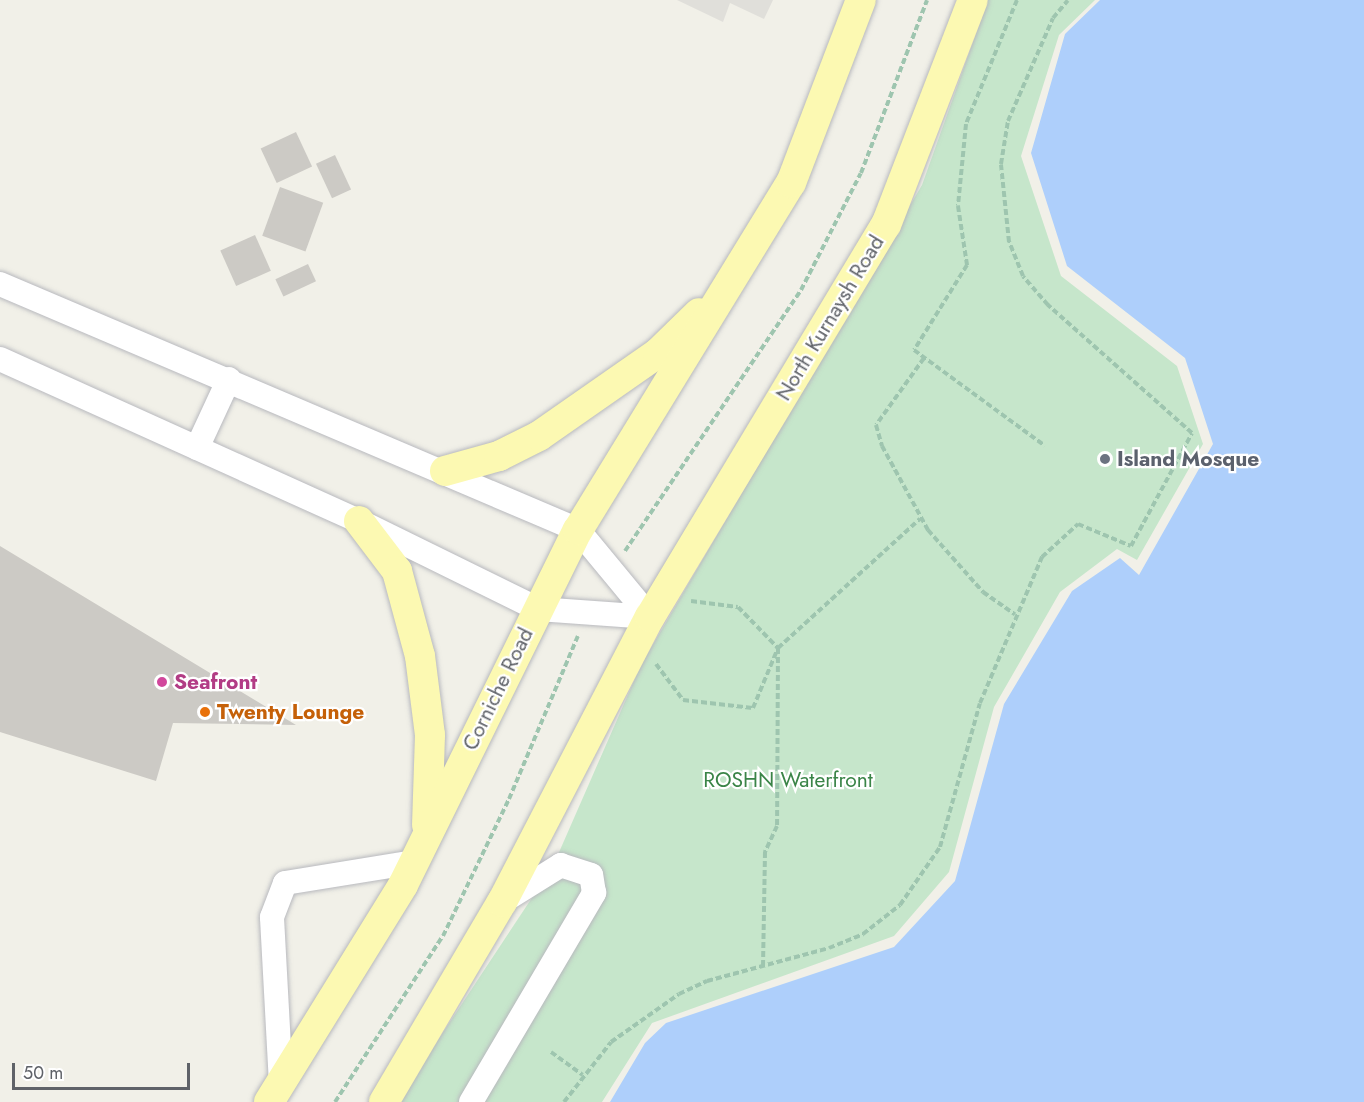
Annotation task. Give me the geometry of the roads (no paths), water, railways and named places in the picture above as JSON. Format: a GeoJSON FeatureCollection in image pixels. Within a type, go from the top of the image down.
{"type":"FeatureCollection","features":[{"type":"Feature","properties":{"kind":"main road"},"geometry":{"type":"LineString","coordinates":[[445,471],[499,456],[539,436],[658,353],[733,279],[791,183],[861,0]]}},
{"type":"Feature","properties":{"kind":"main road","name":"North Kurnaysh Road"},"geometry":{"type":"LineString","coordinates":[[650,617],[886,225],[973,0]]}},
{"type":"Feature","properties":{"kind":"main road","name":"Corniche Road"},"geometry":{"type":"LineString","coordinates":[[275,1093],[421,849],[578,530],[733,279]]}},
{"type":"Feature","properties":{"kind":"main road"},"geometry":{"type":"LineString","coordinates":[[359,521],[397,571],[420,656],[430,735],[421,849]]}},
{"type":"Feature","properties":{"kind":"main road"},"geometry":{"type":"LineString","coordinates":[[384,1102],[502,902],[650,617]]}},
{"type":"Feature","properties":{"kind":"street"},"geometry":{"type":"LineString","coordinates":[[0,284],[229,379],[578,530],[650,617]]}},
{"type":"Feature","properties":{"kind":"street"},"geometry":{"type":"LineString","coordinates":[[0,359],[359,521],[538,609],[650,617]]}},
{"type":"Feature","properties":{"kind":"street"},"geometry":{"type":"LineString","coordinates":[[197,448],[229,379]]}},
{"type":"Feature","properties":{"kind":"street"},"geometry":{"type":"LineString","coordinates":[[275,1093],[272,917],[285,883],[421,849]]}},
{"type":"Feature","properties":{"kind":"street"},"geometry":{"type":"LineString","coordinates":[[471,1102],[594,893],[591,874],[561,865],[502,902]]}},
{"type":"Feature","properties":{"kind":"water"},"geometry":{"type":"Polygon","coordinates":[[[1100,0],[1364,0],[1364,1102],[610,1102],[645,1043],[666,1023],[894,947],[955,881],[1004,704],[1072,591],[1120,558],[1139,575],[1213,444],[1185,358],[1067,266],[1031,153],[1065,34],[1100,0]]]}},
{"type":"Feature","properties":{"kind":"place","name":"Island Mosque"},"geometry":{"type":"Point","coordinates":[1105,459]}},
{"type":"Feature","properties":{"kind":"place","name":"Seafront"},"geometry":{"type":"Point","coordinates":[162,682]}},
{"type":"Feature","properties":{"kind":"place","name":"Twenty Lounge"},"geometry":{"type":"Point","coordinates":[205,712]}},
{"type":"Feature","properties":{"kind":"park label","name":"ROSHN Waterfront"},"geometry":{"type":"Point","coordinates":[788,780]}}]}
